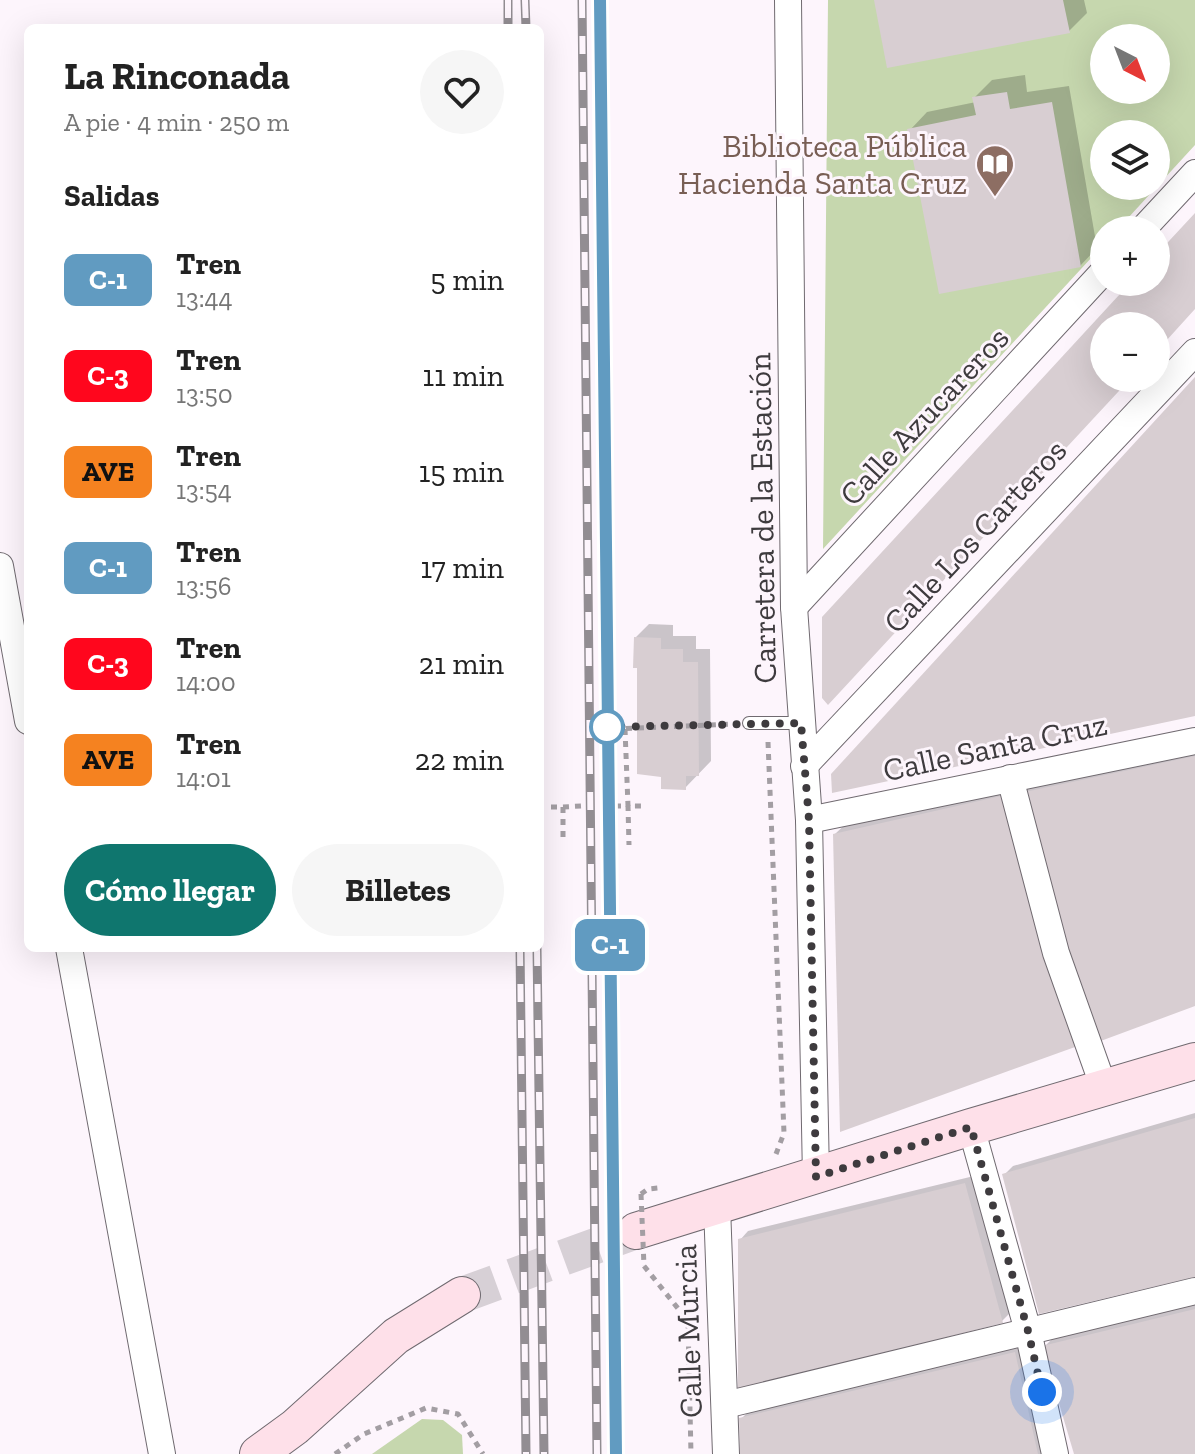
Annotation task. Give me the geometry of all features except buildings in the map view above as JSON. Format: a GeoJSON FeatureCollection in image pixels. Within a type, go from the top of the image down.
{"type":"FeatureCollection","features":[{"type":"Feature","properties":{"kind":"main road"},"geometry":{"type":"LineString","coordinates":[[636,1231],[1195,1061]]}},
{"type":"Feature","properties":{"kind":"main road"},"geometry":{"type":"LineString","coordinates":[[258,1454],[295,1427],[396,1336],[462,1295]]}},
{"type":"Feature","properties":{"kind":"street","name":"Carretera de la Estación"},"geometry":{"type":"LineString","coordinates":[[788,0],[794,607],[809,820],[816,1177]]}},
{"type":"Feature","properties":{"kind":"street"},"geometry":{"type":"LineString","coordinates":[[1155,216],[1195,173]]}},
{"type":"Feature","properties":{"kind":"street","name":"Calle Azucareros"},"geometry":{"type":"LineString","coordinates":[[794,607],[1090,286]]}},
{"type":"Feature","properties":{"kind":"street","name":"Calle Los Carteros"},"geometry":{"type":"LineString","coordinates":[[804,766],[1195,352]]}},
{"type":"Feature","properties":{"kind":"street"},"geometry":{"type":"LineString","coordinates":[[0,566],[24,699]]}},
{"type":"Feature","properties":{"kind":"street","name":"Calle Santa Cruz"},"geometry":{"type":"LineString","coordinates":[[809,820],[1195,741]]}},
{"type":"Feature","properties":{"kind":"street"},"geometry":{"type":"LineString","coordinates":[[1010,778],[1056,953],[1104,1088]]}},
{"type":"Feature","properties":{"kind":"street"},"geometry":{"type":"LineString","coordinates":[[70,952],[162,1454]]}},
{"type":"Feature","properties":{"kind":"street"},"geometry":{"type":"LineString","coordinates":[[971,1127],[1028,1331],[1055,1454]]}},
{"type":"Feature","properties":{"kind":"street","name":"Calle Murcia"},"geometry":{"type":"LineString","coordinates":[[717,1206],[726,1454]]}},
{"type":"Feature","properties":{"kind":"street"},"geometry":{"type":"LineString","coordinates":[[725,1405],[1195,1291]]}},
{"type":"Feature","properties":{"kind":"lane"},"geometry":{"type":"LineString","coordinates":[[749,723],[801,723]]}},
{"type":"Feature","properties":{"kind":"path"},"geometry":{"type":"LineString","coordinates":[[614,729],[749,723]]}},
{"type":"Feature","properties":{"kind":"path"},"geometry":{"type":"LineString","coordinates":[[767,723],[784,1133],[773,1161]]}},
{"type":"Feature","properties":{"kind":"path"},"geometry":{"type":"LineString","coordinates":[[625,729],[629,845]]}},
{"type":"Feature","properties":{"kind":"path"},"geometry":{"type":"LineString","coordinates":[[551,807],[582,806]]}},
{"type":"Feature","properties":{"kind":"path"},"geometry":{"type":"LineString","coordinates":[[615,806],[646,806]]}},
{"type":"Feature","properties":{"kind":"path"},"geometry":{"type":"LineString","coordinates":[[563,807],[563,842]]}},
{"type":"Feature","properties":{"kind":"path"},"geometry":{"type":"LineString","coordinates":[[663,1188],[648,1189],[641,1194],[644,1266],[688,1321],[691,1454]]}},
{"type":"Feature","properties":{"kind":"path"},"geometry":{"type":"LineString","coordinates":[[335,1454],[364,1434],[426,1408],[458,1414],[483,1454]]}},
{"type":"Feature","properties":{"kind":"green space"},"geometry":{"type":"Polygon","coordinates":[[[828,0],[1195,0],[1195,145],[1170,172],[1170,120],[1090,120],[1090,200],[1145,200],[1130,216],[1090,216],[1090,259],[823,549],[828,0]]]}},
{"type":"Feature","properties":{"kind":"green space"},"geometry":{"type":"Polygon","coordinates":[[[422,1419],[443,1420],[462,1435],[463,1454],[372,1454],[422,1419]]]}},
{"type":"Feature","properties":{"kind":"tunnel"},"geometry":{"type":"LineString","coordinates":[[462,1295],[636,1231]]}},
{"type":"Feature","properties":{"kind":"railway"},"geometry":{"type":"LineString","coordinates":[[508,0],[508,24]]}},
{"type":"Feature","properties":{"kind":"railway"},"geometry":{"type":"LineString","coordinates":[[525,0],[526,24]]}},
{"type":"Feature","properties":{"kind":"railway"},"geometry":{"type":"LineString","coordinates":[[582,0],[597,1454]]}},
{"type":"Feature","properties":{"kind":"railway"},"geometry":{"type":"LineString","coordinates":[[600,0],[616,1454]]}},
{"type":"Feature","properties":{"kind":"railway"},"geometry":{"type":"LineString","coordinates":[[520,952],[526,1454]]}},
{"type":"Feature","properties":{"kind":"railway"},"geometry":{"type":"LineString","coordinates":[[537,952],[544,1454]]}},
{"type":"Feature","properties":{"kind":"train","name":"C-1"},"geometry":{"type":"LineString","coordinates":[[600,0],[616,1454]]}},
{"type":"Feature","properties":{"kind":"place","name":"Biblioteca Pública Hacienda Santa Cruz"},"geometry":{"type":"Point","coordinates":[995,198]}},
{"type":"Feature","properties":{"kind":"route"},"geometry":{"type":"LineString","coordinates":[[607,727],[801,723],[809,820],[816,1177],[971,1127],[1042,1392]]}}]}
